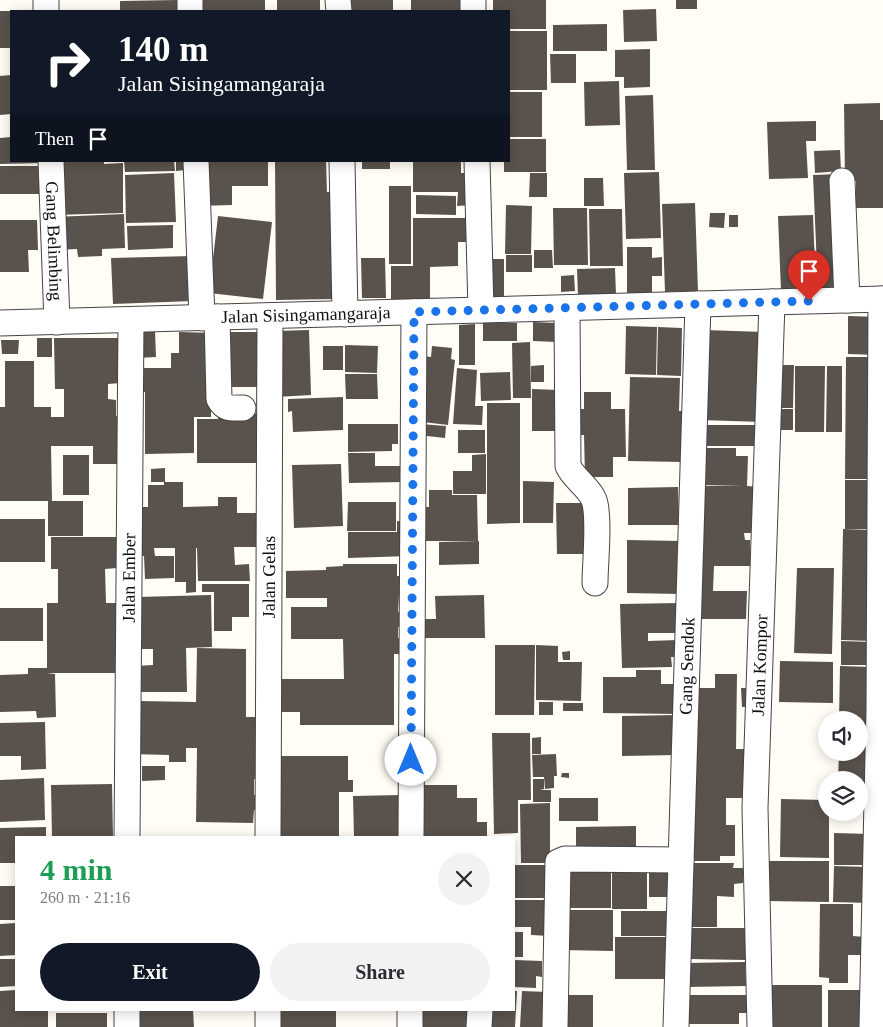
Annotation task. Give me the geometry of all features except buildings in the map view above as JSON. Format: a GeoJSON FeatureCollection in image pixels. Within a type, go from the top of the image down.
{"type":"FeatureCollection","features":[{"type":"Feature","properties":{"kind":"street","name":"Gang Belimbing"},"geometry":{"type":"LineString","coordinates":[[51,162],[56,322]]}},
{"type":"Feature","properties":{"kind":"street"},"geometry":{"type":"LineString","coordinates":[[196,162],[219,399],[222,405],[227,408],[243,408]]}},
{"type":"Feature","properties":{"kind":"street"},"geometry":{"type":"LineString","coordinates":[[342,162],[345,314]]}},
{"type":"Feature","properties":{"kind":"street"},"geometry":{"type":"LineString","coordinates":[[477,162],[481,310]]}},
{"type":"Feature","properties":{"kind":"street"},"geometry":{"type":"LineString","coordinates":[[842,180],[847,300]]}},
{"type":"Feature","properties":{"kind":"street","name":"Jalan Sisingamangaraja"},"geometry":{"type":"LineString","coordinates":[[0,323],[882,299]]}},
{"type":"Feature","properties":{"kind":"street"},"geometry":{"type":"LineString","coordinates":[[872,1027],[879,710],[882,299]]}},
{"type":"Feature","properties":{"kind":"street","name":"Jalan Kompor"},"geometry":{"type":"LineString","coordinates":[[760,1027],[755,808],[772,302]]}},
{"type":"Feature","properties":{"kind":"street","name":"Gang Sendok"},"geometry":{"type":"LineString","coordinates":[[676,1027],[698,304]]}},
{"type":"Feature","properties":{"kind":"street"},"geometry":{"type":"LineString","coordinates":[[567,308],[568,466],[594,499],[596,512],[595,583]]}},
{"type":"Feature","properties":{"kind":"street"},"geometry":{"type":"LineString","coordinates":[[411,836],[414,312]]}},
{"type":"Feature","properties":{"kind":"street","name":"Jalan Gelas"},"geometry":{"type":"LineString","coordinates":[[268,836],[270,316]]}},
{"type":"Feature","properties":{"kind":"street","name":"Jalan Ember"},"geometry":{"type":"LineString","coordinates":[[127,836],[131,320]]}},
{"type":"Feature","properties":{"kind":"street"},"geometry":{"type":"LineString","coordinates":[[555,1027],[558,862],[565,859],[681,860]]}},
{"type":"Feature","properties":{"kind":"street"},"geometry":{"type":"LineString","coordinates":[[127,1011],[127,1027]]}},
{"type":"Feature","properties":{"kind":"street"},"geometry":{"type":"LineString","coordinates":[[268,1011],[268,1027]]}},
{"type":"Feature","properties":{"kind":"street"},"geometry":{"type":"LineString","coordinates":[[410,1011],[410,1027]]}},
{"type":"Feature","properties":{"kind":"street"},"geometry":{"type":"LineString","coordinates":[[479,1027],[480,1011]]}},
{"type":"Feature","properties":{"kind":"route"},"geometry":{"type":"LineString","coordinates":[[411,760],[414,312],[809,301]]}}]}
